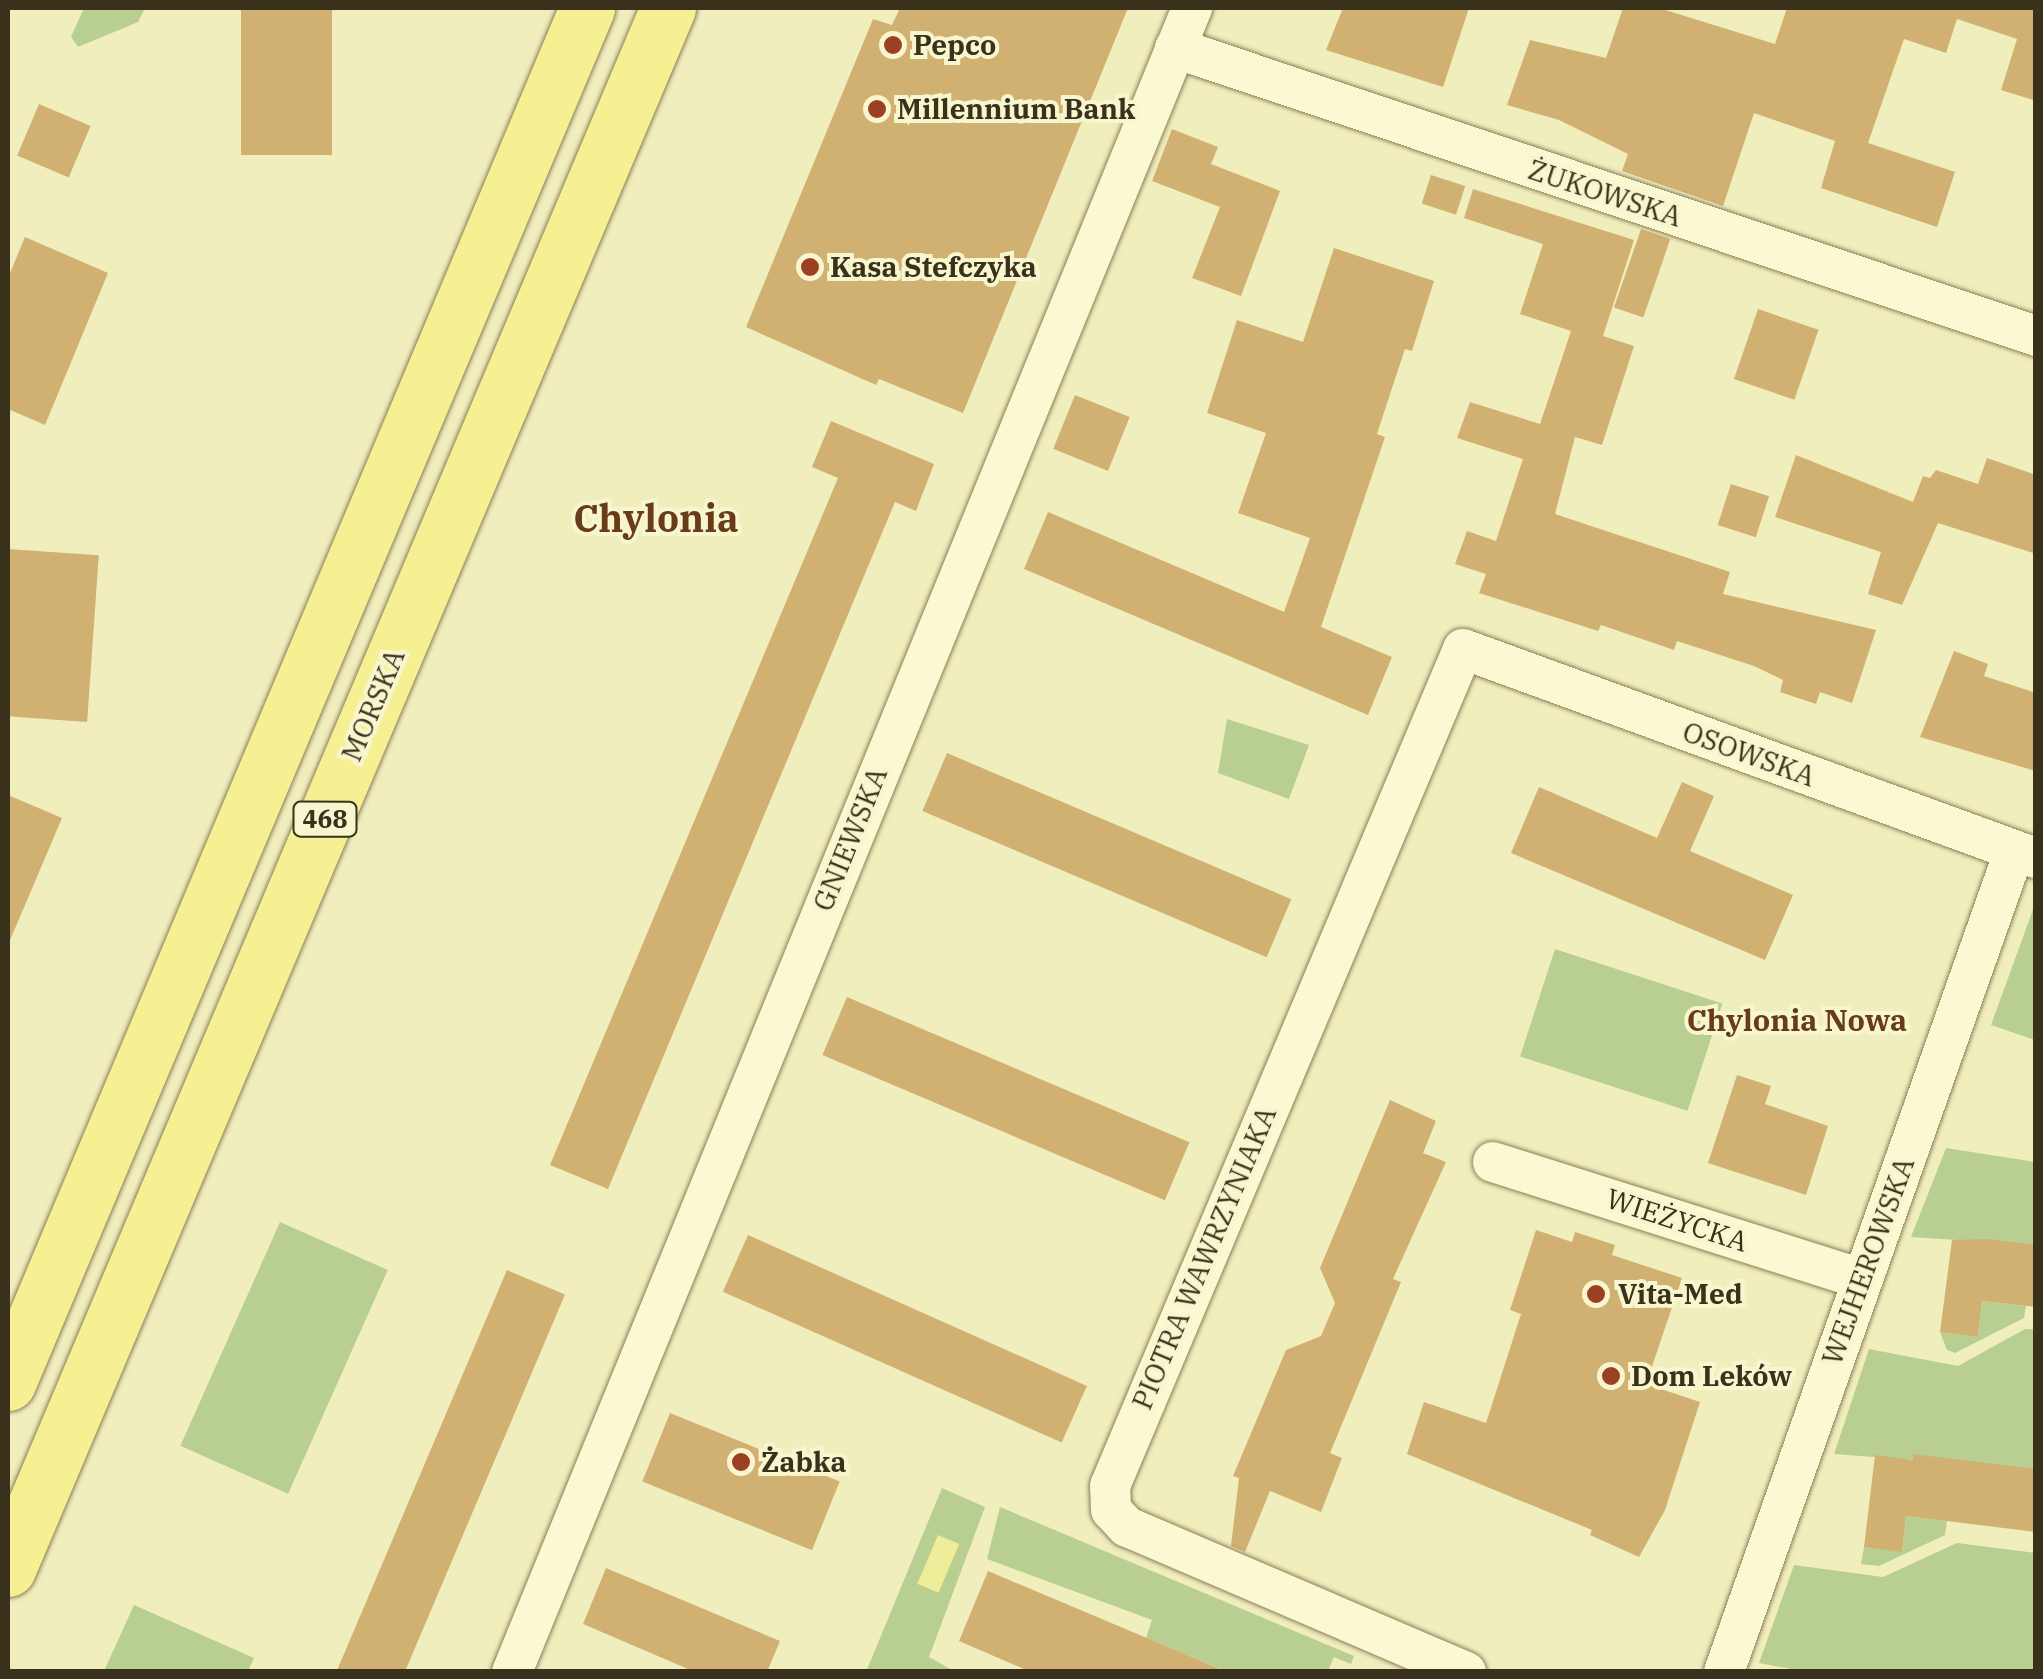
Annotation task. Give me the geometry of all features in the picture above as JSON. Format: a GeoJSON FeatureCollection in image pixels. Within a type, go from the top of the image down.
{"type":"FeatureCollection","features":[{"type":"Feature","properties":{"kind":"main road","name":"468"},"geometry":{"type":"LineString","coordinates":[[8,1383],[587,8]]}},
{"type":"Feature","properties":{"kind":"main road","name":"MORSKA"},"geometry":{"type":"LineString","coordinates":[[8,1569],[668,8]]}},
{"type":"Feature","properties":{"kind":"street","name":"GNIEWSKA"},"geometry":{"type":"LineString","coordinates":[[512,1672],[1192,8]]}},
{"type":"Feature","properties":{"kind":"street","name":"ŻUKOWSKA"},"geometry":{"type":"LineString","coordinates":[[1175,48],[2036,336]]}},
{"type":"Feature","properties":{"kind":"street","name":"OSOWSKA"},"geometry":{"type":"LineString","coordinates":[[1463,649],[2025,855]]}},
{"type":"Feature","properties":{"kind":"street","name":"PIOTRA WAWRZYNIAKA"},"geometry":{"type":"LineString","coordinates":[[1463,649],[1110,1486],[1111,1510],[1126,1527],[1466,1672]]}},
{"type":"Feature","properties":{"kind":"street","name":"WEJHEROWSKA"},"geometry":{"type":"LineString","coordinates":[[1724,1672],[1862,1279],[2025,855]]}},
{"type":"Feature","properties":{"kind":"street","name":"WIEŻYCKA"},"geometry":{"type":"LineString","coordinates":[[1492,1162],[1862,1279]]}},
{"type":"Feature","properties":{"kind":"green space"},"geometry":{"type":"Polygon","coordinates":[[[84,8],[145,8],[138,22],[78,47],[71,37],[84,8]]]}},
{"type":"Feature","properties":{"kind":"green space"},"geometry":{"type":"Polygon","coordinates":[[[1227,719],[1309,745],[1289,799],[1218,773],[1227,719]]]}},
{"type":"Feature","properties":{"kind":"green space"},"geometry":{"type":"Polygon","coordinates":[[[2035,904],[2035,1040],[1991,1025],[2035,904]]]}},
{"type":"Feature","properties":{"kind":"green space"},"geometry":{"type":"Polygon","coordinates":[[[1555,949],[1722,1003],[1687,1111],[1520,1056],[1555,949]]]}},
{"type":"Feature","properties":{"kind":"green space"},"geometry":{"type":"Polygon","coordinates":[[[1946,1148],[2035,1162],[2035,1245],[1911,1237],[1946,1148]]]}},
{"type":"Feature","properties":{"kind":"green space"},"geometry":{"type":"Polygon","coordinates":[[[280,1222],[388,1270],[288,1494],[180,1446],[280,1222]]]}},
{"type":"Feature","properties":{"kind":"green space"},"geometry":{"type":"Polygon","coordinates":[[[1982,1301],[2026,1306],[2024,1318],[1955,1353],[1947,1350],[1940,1332],[1978,1337],[1982,1301]]]}},
{"type":"Feature","properties":{"kind":"green space"},"geometry":{"type":"Polygon","coordinates":[[[2025,1329],[2035,1329],[2035,1469],[1834,1454],[1869,1349],[1958,1366],[2025,1329]]]}},
{"type":"Feature","properties":{"kind":"green space"},"geometry":{"type":"Polygon","coordinates":[[[942,1488],[985,1507],[929,1657],[954,1671],[866,1672],[942,1488]]]}},
{"type":"Feature","properties":{"kind":"green space"},"geometry":{"type":"Polygon","coordinates":[[[1000,1507],[1354,1656],[1351,1664],[1334,1657],[1328,1671],[1226,1671],[1146,1638],[1152,1620],[987,1559],[1000,1507]]]}},
{"type":"Feature","properties":{"kind":"green space"},"geometry":{"type":"Polygon","coordinates":[[[1906,1516],[1947,1521],[1945,1535],[1879,1566],[1861,1564],[1864,1547],[1902,1551],[1906,1516]]]}},
{"type":"Feature","properties":{"kind":"green space"},"geometry":{"type":"Polygon","coordinates":[[[1957,1543],[2035,1553],[2035,1671],[1807,1672],[1759,1663],[1794,1565],[1883,1577],[1957,1543]]]}},
{"type":"Feature","properties":{"kind":"green space"},"geometry":{"type":"Polygon","coordinates":[[[134,1605],[254,1658],[248,1671],[104,1671],[134,1605]]]}},
{"type":"Feature","properties":{"kind":"sand"},"geometry":{"type":"Polygon","coordinates":[[[938,1535],[959,1544],[938,1593],[917,1584],[938,1535]]]}},
{"type":"Feature","properties":{"kind":"building"},"geometry":{"type":"Polygon","coordinates":[[[241,8],[332,8],[332,155],[241,155],[241,8]]]}},
{"type":"Feature","properties":{"kind":"building"},"geometry":{"type":"Polygon","coordinates":[[[900,8],[1128,8],[963,413],[879,379],[876,385],[746,327],[873,19],[892,25],[900,8]]]}},
{"type":"Feature","properties":{"kind":"building"},"geometry":{"type":"Polygon","coordinates":[[[1343,8],[1469,8],[1443,87],[1326,50],[1343,8]]]}},
{"type":"Feature","properties":{"kind":"building"},"geometry":{"type":"Polygon","coordinates":[[[1623,8],[1659,8],[1775,44],[1787,8],[2036,8],[2036,101],[2001,90],[2017,39],[1957,19],[1946,53],[1904,39],[1868,143],[1955,172],[1937,227],[1821,188],[1835,141],[1754,113],[1723,206],[1622,171],[1628,154],[1559,120],[1507,105],[1530,40],[1606,58],[1623,8]]]}},
{"type":"Feature","properties":{"kind":"building"},"geometry":{"type":"Polygon","coordinates":[[[39,104],[91,126],[69,177],[17,156],[39,104]]]}},
{"type":"Feature","properties":{"kind":"building"},"geometry":{"type":"Polygon","coordinates":[[[1172,129],[1218,147],[1211,164],[1280,191],[1241,296],[1192,278],[1220,207],[1152,181],[1172,129]]]}},
{"type":"Feature","properties":{"kind":"building"},"geometry":{"type":"Polygon","coordinates":[[[1431,175],[1465,186],[1456,215],[1422,204],[1431,175]]]}},
{"type":"Feature","properties":{"kind":"building"},"geometry":{"type":"Polygon","coordinates":[[[1473,189],[1634,240],[1603,336],[1634,346],[1602,445],[1575,437],[1555,514],[1730,572],[1723,594],[1876,630],[1852,703],[1820,692],[1816,704],[1780,692],[1783,680],[1754,666],[1677,641],[1674,650],[1601,625],[1598,631],[1479,593],[1486,574],[1455,564],[1467,531],[1496,541],[1523,459],[1457,438],[1470,402],[1540,424],[1571,331],[1520,314],[1543,244],[1464,218],[1473,189]]]}},
{"type":"Feature","properties":{"kind":"building"},"geometry":{"type":"Polygon","coordinates":[[[1641,229],[1670,239],[1643,318],[1614,307],[1641,229]]]}},
{"type":"Feature","properties":{"kind":"building"},"geometry":{"type":"Polygon","coordinates":[[[25,237],[108,273],[45,425],[8,409],[8,278],[25,237]]]}},
{"type":"Feature","properties":{"kind":"building"},"geometry":{"type":"Polygon","coordinates":[[[1334,248],[1434,281],[1412,351],[1405,349],[1377,434],[1385,437],[1321,627],[1392,657],[1368,715],[1024,569],[1048,512],[1284,612],[1310,538],[1238,513],[1266,433],[1207,413],[1237,320],[1303,342],[1334,248]]]}},
{"type":"Feature","properties":{"kind":"building"},"geometry":{"type":"Polygon","coordinates":[[[1758,309],[1819,330],[1794,400],[1734,379],[1758,309]]]}},
{"type":"Feature","properties":{"kind":"building"},"geometry":{"type":"Polygon","coordinates":[[[1075,395],[1130,417],[1108,471],[1053,449],[1075,395]]]}},
{"type":"Feature","properties":{"kind":"building"},"geometry":{"type":"Polygon","coordinates":[[[831,421],[934,464],[916,511],[895,502],[608,1189],[550,1165],[838,478],[812,467],[831,421]]]}},
{"type":"Feature","properties":{"kind":"building"},"geometry":{"type":"Polygon","coordinates":[[[1796,455],[1913,502],[1923,476],[1930,478],[1936,470],[1978,484],[1987,458],[2036,475],[2036,554],[1938,523],[1902,605],[1868,594],[1881,552],[1775,517],[1796,455]]]}},
{"type":"Feature","properties":{"kind":"building"},"geometry":{"type":"Polygon","coordinates":[[[1731,484],[1769,496],[1756,537],[1718,525],[1731,484]]]}},
{"type":"Feature","properties":{"kind":"building"},"geometry":{"type":"Polygon","coordinates":[[[8,549],[99,555],[87,722],[8,716],[8,549]]]}},
{"type":"Feature","properties":{"kind":"building"},"geometry":{"type":"Polygon","coordinates":[[[1954,651],[1988,664],[1984,676],[2036,693],[2036,771],[1920,737],[1954,651]]]}},
{"type":"Feature","properties":{"kind":"building"},"geometry":{"type":"Polygon","coordinates":[[[947,753],[1291,899],[1267,957],[922,811],[947,753]]]}},
{"type":"Feature","properties":{"kind":"building"},"geometry":{"type":"Polygon","coordinates":[[[1682,782],[1714,796],[1690,851],[1793,895],[1765,960],[1511,853],[1539,787],[1657,838],[1682,782]]]}},
{"type":"Feature","properties":{"kind":"building"},"geometry":{"type":"Polygon","coordinates":[[[8,795],[62,818],[8,945],[8,795]]]}},
{"type":"Feature","properties":{"kind":"building"},"geometry":{"type":"Polygon","coordinates":[[[847,997],[1189,1142],[1165,1200],[822,1055],[847,997]]]}},
{"type":"Feature","properties":{"kind":"building"},"geometry":{"type":"Polygon","coordinates":[[[1737,1075],[1771,1086],[1765,1104],[1828,1126],[1806,1195],[1708,1163],[1737,1075]]]}},
{"type":"Feature","properties":{"kind":"building"},"geometry":{"type":"Polygon","coordinates":[[[1390,1100],[1436,1121],[1423,1153],[1446,1162],[1393,1279],[1401,1282],[1330,1453],[1342,1458],[1321,1512],[1270,1491],[1245,1552],[1231,1546],[1239,1478],[1233,1476],[1286,1350],[1321,1336],[1335,1303],[1320,1268],[1390,1100]]]}},
{"type":"Feature","properties":{"kind":"building"},"geometry":{"type":"Polygon","coordinates":[[[1536,1230],[1572,1242],[1575,1232],[1615,1245],[1612,1255],[1682,1278],[1646,1384],[1700,1402],[1665,1510],[1639,1557],[1590,1535],[1592,1530],[1407,1454],[1424,1402],[1486,1423],[1521,1314],[1510,1310],[1536,1230]]]}},
{"type":"Feature","properties":{"kind":"building"},"geometry":{"type":"Polygon","coordinates":[[[748,1235],[1087,1386],[1062,1443],[723,1292],[748,1235]]]}},
{"type":"Feature","properties":{"kind":"building"},"geometry":{"type":"Polygon","coordinates":[[[1989,1239],[2036,1245],[2036,1307],[1982,1301],[1978,1337],[1940,1332],[1952,1240],[1989,1239]]]}},
{"type":"Feature","properties":{"kind":"building"},"geometry":{"type":"Polygon","coordinates":[[[507,1270],[565,1295],[405,1672],[337,1671],[507,1270]]]}},
{"type":"Feature","properties":{"kind":"building"},"geometry":{"type":"Polygon","coordinates":[[[670,1413],[840,1482],[812,1550],[642,1482],[670,1413]]]}},
{"type":"Feature","properties":{"kind":"building"},"geometry":{"type":"Polygon","coordinates":[[[1913,1454],[2036,1469],[2036,1532],[1906,1516],[1902,1552],[1864,1547],[1875,1455],[1913,1460],[1913,1454]]]}},
{"type":"Feature","properties":{"kind":"building"},"geometry":{"type":"Polygon","coordinates":[[[606,1568],[780,1641],[767,1672],[695,1672],[583,1624],[606,1568]]]}},
{"type":"Feature","properties":{"kind":"building"},"geometry":{"type":"Polygon","coordinates":[[[988,1571],[1225,1672],[1031,1672],[959,1641],[988,1571]]]}},
{"type":"Feature","properties":{"kind":"place","name":"Pepco"},"geometry":{"type":"Point","coordinates":[893,45]}},
{"type":"Feature","properties":{"kind":"place","name":"Millennium Bank"},"geometry":{"type":"Point","coordinates":[877,109]}},
{"type":"Feature","properties":{"kind":"place","name":"Kasa Stefczyka"},"geometry":{"type":"Point","coordinates":[810,267]}},
{"type":"Feature","properties":{"kind":"place","name":"Vita-Med"},"geometry":{"type":"Point","coordinates":[1596,1294]}},
{"type":"Feature","properties":{"kind":"place","name":"Dom Leków"},"geometry":{"type":"Point","coordinates":[1611,1376]}},
{"type":"Feature","properties":{"kind":"place","name":"Żabka"},"geometry":{"type":"Point","coordinates":[741,1462]}},
{"type":"Feature","properties":{"kind":"district","name":"Chylonia"},"geometry":{"type":"Point","coordinates":[656,518]}},
{"type":"Feature","properties":{"kind":"district","name":"Chylonia Nowa"},"geometry":{"type":"Point","coordinates":[1797,1020]}}]}
